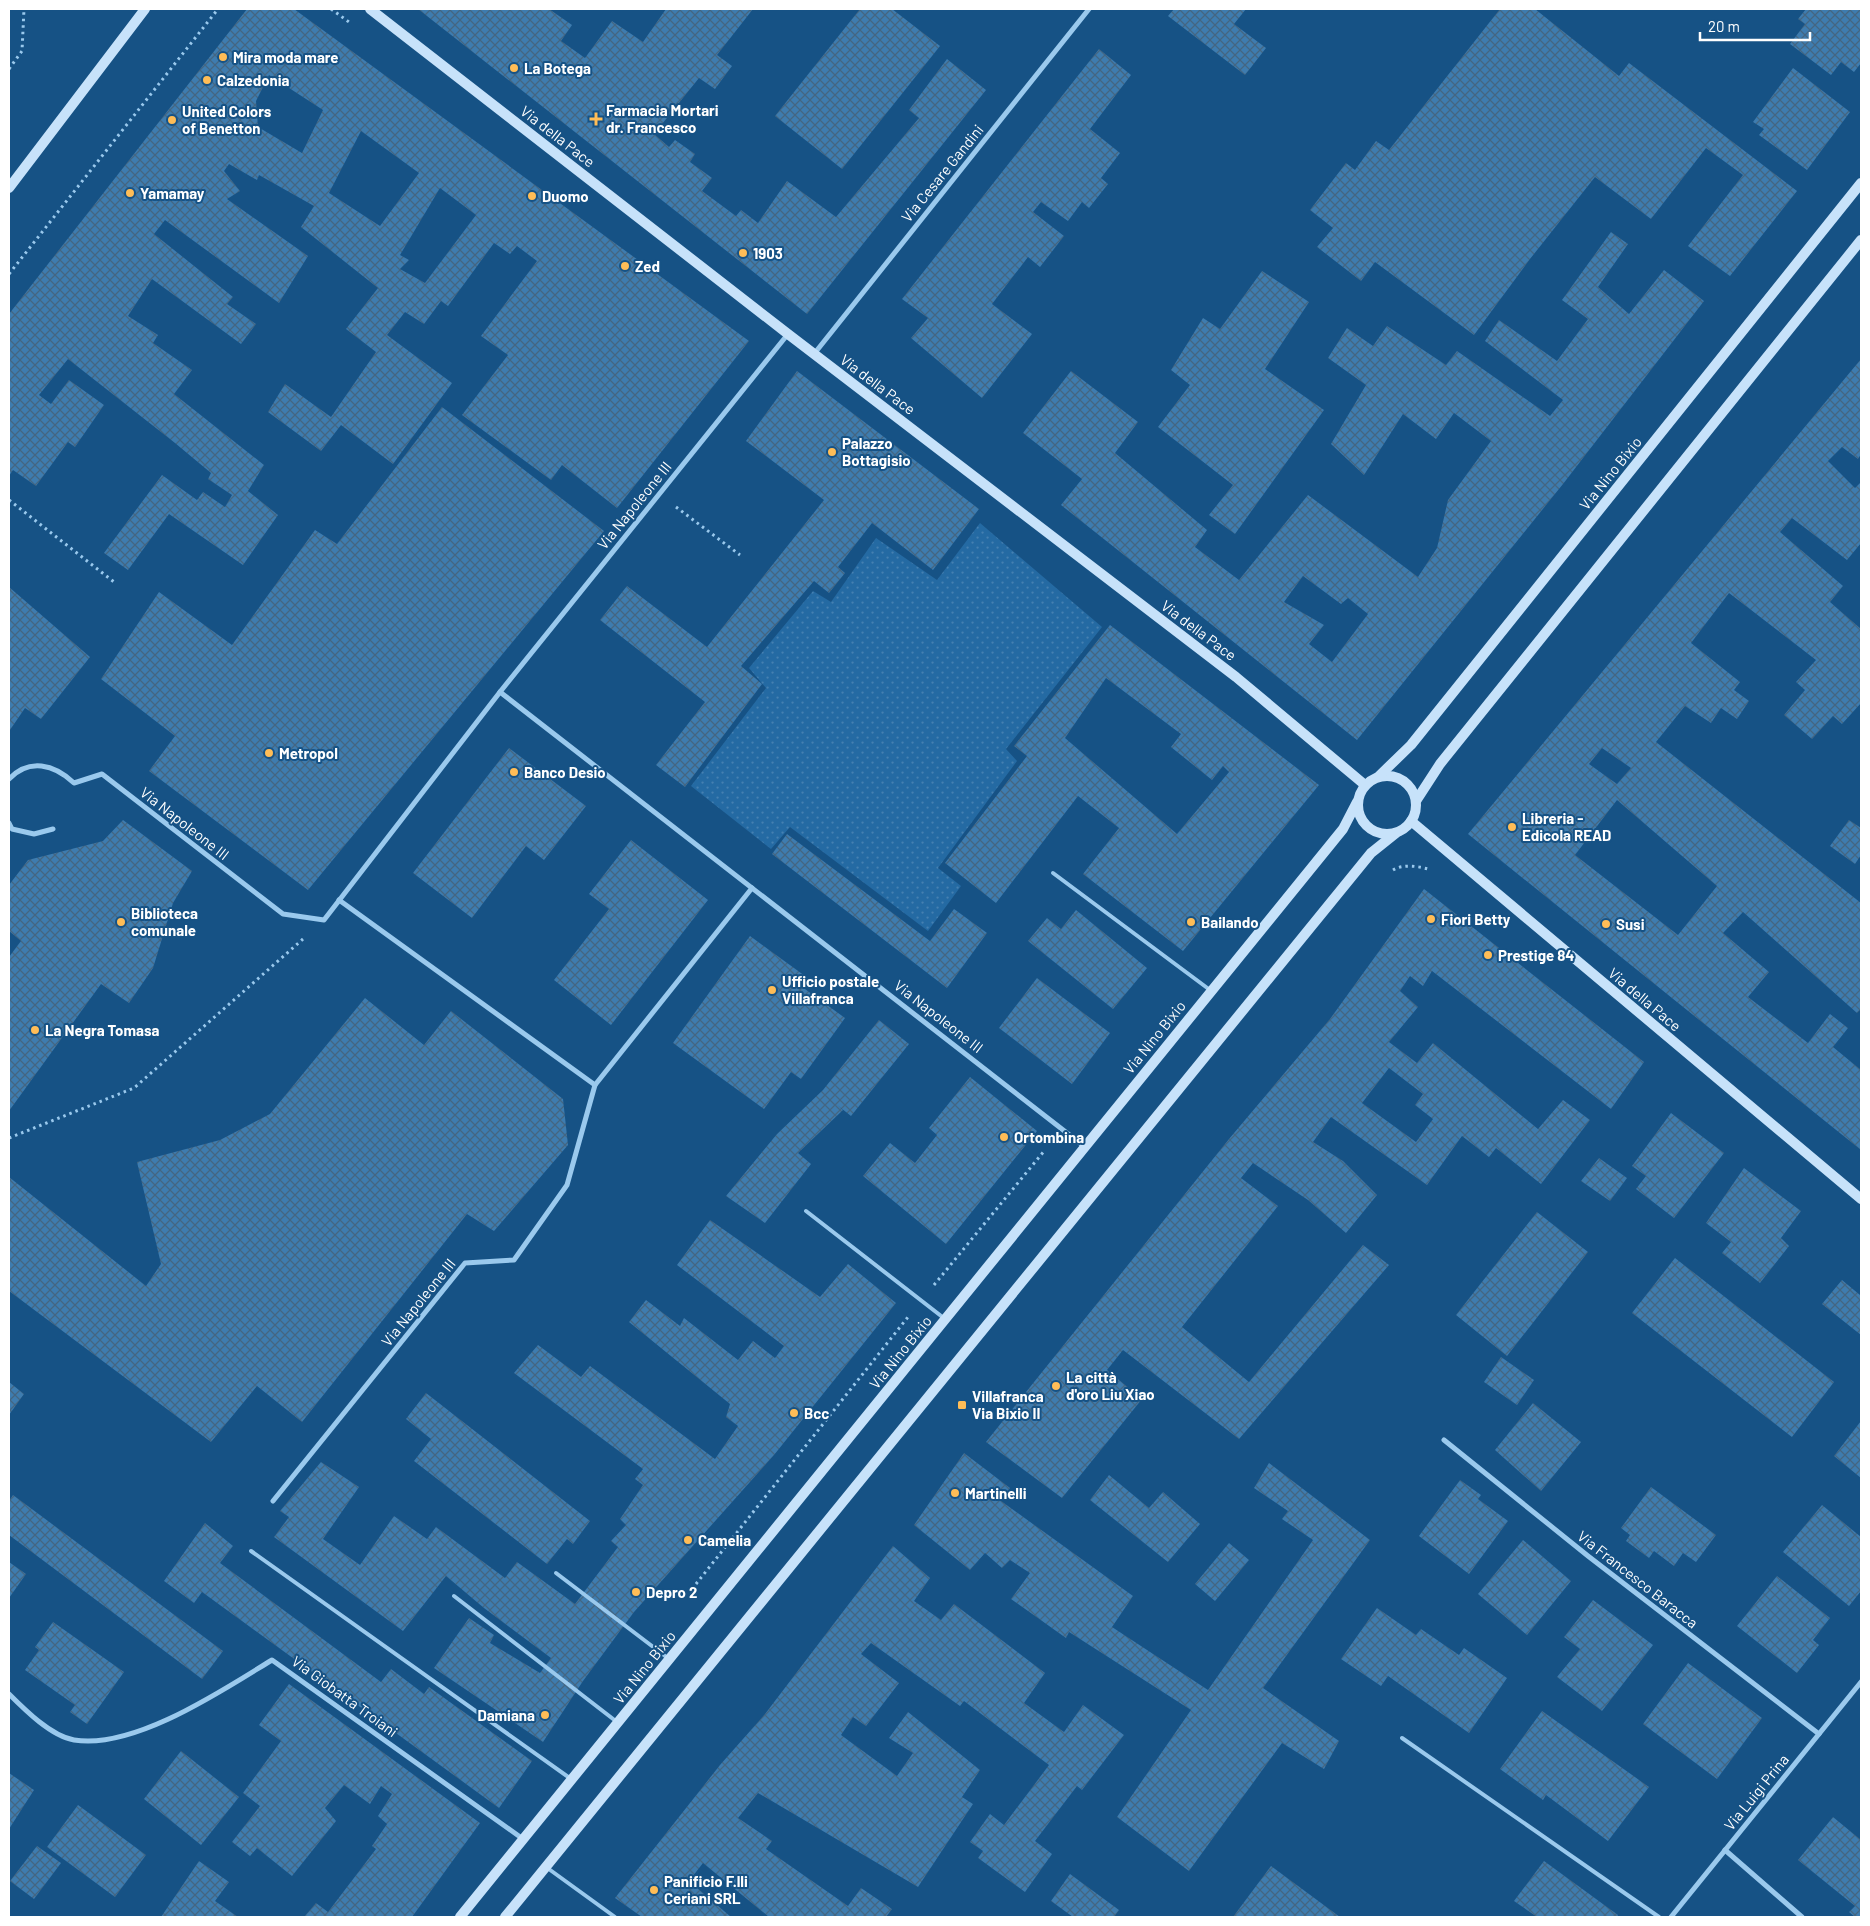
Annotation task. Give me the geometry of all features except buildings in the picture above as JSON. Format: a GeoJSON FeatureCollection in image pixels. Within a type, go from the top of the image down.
{"type":"FeatureCollection","features":[{"type":"Feature","properties":{"kind":"street"},"geometry":{"type":"LineString","coordinates":[[9,188],[145,9]]}},
{"type":"Feature","properties":{"kind":"street","name":"Via della Pace"},"geometry":{"type":"LineString","coordinates":[[370,9],[788,334],[1236,677],[1365,785]]}},
{"type":"Feature","properties":{"kind":"street","name":"Via Cesare Gandini"},"geometry":{"type":"LineString","coordinates":[[814,354],[1089,9]]}},
{"type":"Feature","properties":{"kind":"street","name":"Via Nino Bixio"},"geometry":{"type":"LineString","coordinates":[[460,1917],[1343,828],[1357,802],[1359,793],[1365,785],[1378,777],[1412,745],[1861,183]]}},
{"type":"Feature","properties":{"kind":"street"},"geometry":{"type":"LineString","coordinates":[[1416,801],[1440,764],[1861,240]]}},
{"type":"Feature","properties":{"kind":"street","name":"Via Napoleone III"},"geometry":{"type":"LineString","coordinates":[[9,779],[16,771],[33,764],[53,768],[65,774],[74,783],[102,774],[283,914],[324,920],[500,692],[788,334]]}},
{"type":"Feature","properties":{"kind":"street","name":"Via Napoleone III"},"geometry":{"type":"LineString","coordinates":[[500,692],[1085,1147]]}},
{"type":"Feature","properties":{"kind":"street"},"geometry":{"type":"LineString","coordinates":[[505,1917],[1371,853],[1411,821],[1416,808],[1414,792],[1403,780],[1386,775],[1378,777]]}},
{"type":"Feature","properties":{"kind":"street"},"geometry":{"type":"LineString","coordinates":[[1357,802],[1362,821],[1369,828],[1378,833],[1396,833]]}},
{"type":"Feature","properties":{"kind":"street","name":"Via della Pace"},"geometry":{"type":"LineString","coordinates":[[1411,821],[1861,1200]]}},
{"type":"Feature","properties":{"kind":"street"},"geometry":{"type":"LineString","coordinates":[[9,823],[12,829],[34,834],[53,829]]}},
{"type":"Feature","properties":{"kind":"street","name":"Via Napoleone III"},"geometry":{"type":"LineString","coordinates":[[273,1501],[465,1263],[514,1260],[567,1185],[595,1084],[752,888]]}},
{"type":"Feature","properties":{"kind":"street"},"geometry":{"type":"LineString","coordinates":[[339,900],[595,1084]]}},
{"type":"Feature","properties":{"kind":"street","name":"Via Francesco Baracca"},"geometry":{"type":"LineString","coordinates":[[1444,1440],[1588,1556],[1819,1734]]}},
{"type":"Feature","properties":{"kind":"street","name":"Via Giobatta Troiani"},"geometry":{"type":"LineString","coordinates":[[9,1694],[40,1724],[73,1740],[111,1739],[185,1713],[272,1660],[524,1839]]}},
{"type":"Feature","properties":{"kind":"street","name":"Via Luigi Prina"},"geometry":{"type":"LineString","coordinates":[[1671,1917],[1861,1682]]}},
{"type":"Feature","properties":{"kind":"street"},"geometry":{"type":"LineString","coordinates":[[1725,1850],[1802,1917]]}},
{"type":"Feature","properties":{"kind":"lane"},"geometry":{"type":"LineString","coordinates":[[1053,873],[1211,991]]}},
{"type":"Feature","properties":{"kind":"lane"},"geometry":{"type":"LineString","coordinates":[[806,1211],[945,1319]]}},
{"type":"Feature","properties":{"kind":"lane"},"geometry":{"type":"LineString","coordinates":[[251,1551],[572,1779]]}},
{"type":"Feature","properties":{"kind":"lane"},"geometry":{"type":"LineString","coordinates":[[556,1573],[670,1660]]}},
{"type":"Feature","properties":{"kind":"lane"},"geometry":{"type":"LineString","coordinates":[[454,1596],[618,1723]]}},
{"type":"Feature","properties":{"kind":"lane"},"geometry":{"type":"LineString","coordinates":[[1402,1738],[1659,1917]]}},
{"type":"Feature","properties":{"kind":"lane"},"geometry":{"type":"LineString","coordinates":[[546,1867],[615,1917]]}},
{"type":"Feature","properties":{"kind":"path"},"geometry":{"type":"LineString","coordinates":[[9,69],[22,51],[24,9]]}},
{"type":"Feature","properties":{"kind":"path"},"geometry":{"type":"LineString","coordinates":[[9,274],[218,9]]}},
{"type":"Feature","properties":{"kind":"path"},"geometry":{"type":"LineString","coordinates":[[660,493],[685,516],[740,555]]}},
{"type":"Feature","properties":{"kind":"path"},"geometry":{"type":"LineString","coordinates":[[9,500],[114,582]]}},
{"type":"Feature","properties":{"kind":"path"},"geometry":{"type":"LineString","coordinates":[[1385,873],[1398,867],[1418,866],[1432,870]]}},
{"type":"Feature","properties":{"kind":"path"},"geometry":{"type":"LineString","coordinates":[[9,1138],[134,1088],[324,920]]}},
{"type":"Feature","properties":{"kind":"path"},"geometry":{"type":"LineString","coordinates":[[692,1588],[1045,1150]]}},
{"type":"Feature","properties":{"kind":"shaded area"},"geometry":{"type":"Polygon","coordinates":[[[980,523],[1102,627],[1006,749],[1017,761],[938,868],[961,886],[928,931],[790,827],[771,849],[691,786],[766,688],[749,668],[813,591],[831,602],[876,538],[937,580],[980,523]]]}},
{"type":"Feature","properties":{"kind":"place","name":"Mira moda mare"},"geometry":{"type":"Point","coordinates":[223,57]}},
{"type":"Feature","properties":{"kind":"place","name":"La Botega"},"geometry":{"type":"Point","coordinates":[514,68]}},
{"type":"Feature","properties":{"kind":"place","name":"Calzedonia"},"geometry":{"type":"Point","coordinates":[207,80]}},
{"type":"Feature","properties":{"kind":"place","name":"Farmacia Mortari dr. Francesco"},"geometry":{"type":"Point","coordinates":[596,119]}},
{"type":"Feature","properties":{"kind":"place","name":"United Colors of Benetton"},"geometry":{"type":"Point","coordinates":[172,120]}},
{"type":"Feature","properties":{"kind":"place","name":"Yamamay"},"geometry":{"type":"Point","coordinates":[130,193]}},
{"type":"Feature","properties":{"kind":"place","name":"Duomo"},"geometry":{"type":"Point","coordinates":[532,196]}},
{"type":"Feature","properties":{"kind":"place","name":"1903"},"geometry":{"type":"Point","coordinates":[743,253]}},
{"type":"Feature","properties":{"kind":"place","name":"Zed"},"geometry":{"type":"Point","coordinates":[625,266]}},
{"type":"Feature","properties":{"kind":"place","name":"Palazzo Bottagisio"},"geometry":{"type":"Point","coordinates":[832,452]}},
{"type":"Feature","properties":{"kind":"place","name":"Metropol"},"geometry":{"type":"Point","coordinates":[269,753]}},
{"type":"Feature","properties":{"kind":"place","name":"Banco Desio"},"geometry":{"type":"Point","coordinates":[514,772]}},
{"type":"Feature","properties":{"kind":"place","name":"Libreria - Edicola READ"},"geometry":{"type":"Point","coordinates":[1512,827]}},
{"type":"Feature","properties":{"kind":"place","name":"Fiori Betty"},"geometry":{"type":"Point","coordinates":[1431,919]}},
{"type":"Feature","properties":{"kind":"place","name":"Biblioteca comunale"},"geometry":{"type":"Point","coordinates":[121,922]}},
{"type":"Feature","properties":{"kind":"place","name":"Bailando"},"geometry":{"type":"Point","coordinates":[1191,922]}},
{"type":"Feature","properties":{"kind":"place","name":"Susi"},"geometry":{"type":"Point","coordinates":[1606,924]}},
{"type":"Feature","properties":{"kind":"place","name":"Prestige 84"},"geometry":{"type":"Point","coordinates":[1488,955]}},
{"type":"Feature","properties":{"kind":"place","name":"Ufficio postale Villafranca"},"geometry":{"type":"Point","coordinates":[772,990]}},
{"type":"Feature","properties":{"kind":"place","name":"La Negra Tomasa"},"geometry":{"type":"Point","coordinates":[35,1030]}},
{"type":"Feature","properties":{"kind":"place","name":"Ortombina"},"geometry":{"type":"Point","coordinates":[1004,1137]}},
{"type":"Feature","properties":{"kind":"place","name":"La città d'oro Liu Xiao"},"geometry":{"type":"Point","coordinates":[1056,1386]}},
{"type":"Feature","properties":{"kind":"place","name":"Villafranca Via Bixio II"},"geometry":{"type":"Point","coordinates":[962,1405]}},
{"type":"Feature","properties":{"kind":"place","name":"Bcc"},"geometry":{"type":"Point","coordinates":[794,1413]}},
{"type":"Feature","properties":{"kind":"place","name":"Martinelli"},"geometry":{"type":"Point","coordinates":[955,1493]}},
{"type":"Feature","properties":{"kind":"place","name":"Camelia"},"geometry":{"type":"Point","coordinates":[688,1540]}},
{"type":"Feature","properties":{"kind":"place","name":"Depro 2"},"geometry":{"type":"Point","coordinates":[636,1592]}},
{"type":"Feature","properties":{"kind":"place","name":"Damiana"},"geometry":{"type":"Point","coordinates":[545,1715]}},
{"type":"Feature","properties":{"kind":"place","name":"Panificio F.lli Ceriani SRL"},"geometry":{"type":"Point","coordinates":[654,1890]}}]}
